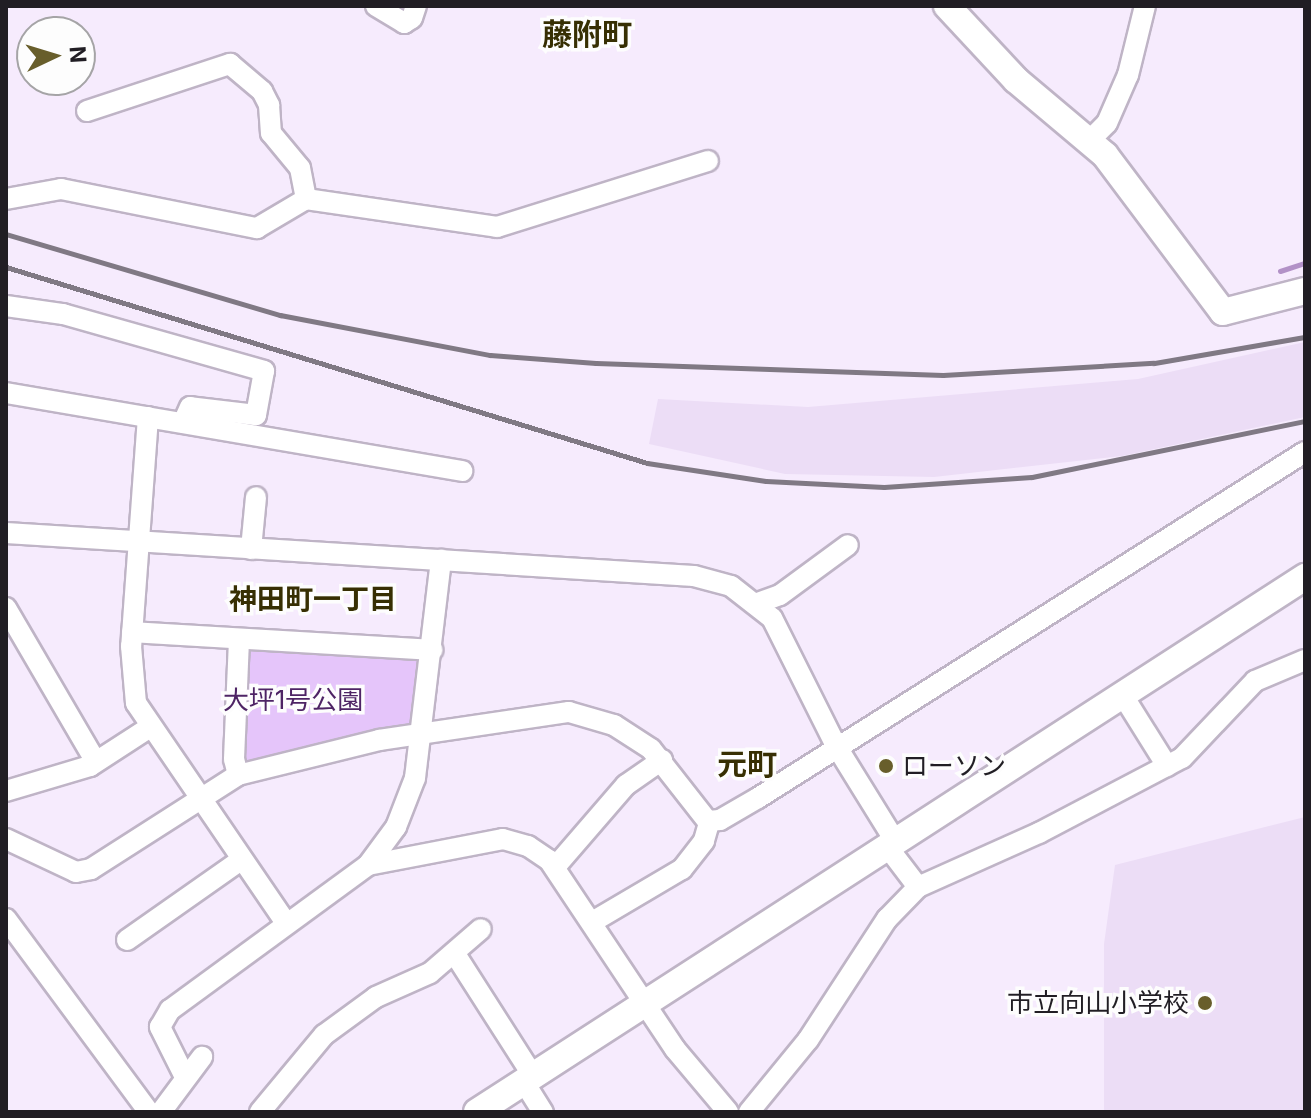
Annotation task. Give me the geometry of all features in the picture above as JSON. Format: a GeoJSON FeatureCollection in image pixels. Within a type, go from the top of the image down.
{"type":"FeatureCollection","features":[{"type":"Feature","properties":{"kind":"street"},"geometry":{"type":"LineString","coordinates":[[376,6],[404,23],[412,18],[416,6]]}},
{"type":"Feature","properties":{"kind":"street"},"geometry":{"type":"LineString","coordinates":[[947,6],[1016,80],[1089,141],[1223,312],[1305,291]]}},
{"type":"Feature","properties":{"kind":"street"},"geometry":{"type":"LineString","coordinates":[[1089,141],[1107,123],[1128,75],[1145,6]]}},
{"type":"Feature","properties":{"kind":"street"},"geometry":{"type":"LineString","coordinates":[[87,111],[230,64],[262,91],[269,105],[271,133],[300,168],[306,199]]}},
{"type":"Feature","properties":{"kind":"street"},"geometry":{"type":"LineString","coordinates":[[6,199],[61,189],[257,228],[306,199],[497,227],[587,194],[675,174],[708,161]]}},
{"type":"Feature","properties":{"kind":"street"},"geometry":{"type":"LineString","coordinates":[[6,306],[63,314],[264,371],[256,415],[190,407],[183,423]]}},
{"type":"Feature","properties":{"kind":"street"},"geometry":{"type":"LineString","coordinates":[[6,393],[462,471]]}},
{"type":"Feature","properties":{"kind":"street"},"geometry":{"type":"LineString","coordinates":[[148,417],[132,632],[136,703],[197,798],[286,923]]}},
{"type":"Feature","properties":{"kind":"street"},"geometry":{"type":"LineString","coordinates":[[708,821],[748,804],[835,744],[1305,452]]}},
{"type":"Feature","properties":{"kind":"street"},"geometry":{"type":"LineString","coordinates":[[251,549],[256,497]]}},
{"type":"Feature","properties":{"kind":"street"},"geometry":{"type":"LineString","coordinates":[[6,533],[694,576],[731,586],[758,603],[780,633],[835,744],[918,887]]}},
{"type":"Feature","properties":{"kind":"street"},"geometry":{"type":"LineString","coordinates":[[758,603],[780,595],[848,545]]}},
{"type":"Feature","properties":{"kind":"street"},"geometry":{"type":"LineString","coordinates":[[184,1075],[160,1027],[170,1010],[368,865],[396,827],[409,798],[420,735],[441,560]]}},
{"type":"Feature","properties":{"kind":"street"},"geometry":{"type":"LineString","coordinates":[[477,1112],[890,842],[1305,577]]}},
{"type":"Feature","properties":{"kind":"street"},"geometry":{"type":"LineString","coordinates":[[6,608],[96,762]]}},
{"type":"Feature","properties":{"kind":"street"},"geometry":{"type":"LineString","coordinates":[[132,632],[432,650]]}},
{"type":"Feature","properties":{"kind":"street"},"geometry":{"type":"LineString","coordinates":[[238,775],[234,759],[239,640]]}},
{"type":"Feature","properties":{"kind":"street"},"geometry":{"type":"LineString","coordinates":[[749,1112],[808,1040],[887,919],[918,887],[1039,833],[1167,766],[1197,746],[1255,681],[1305,660]]}},
{"type":"Feature","properties":{"kind":"street"},"geometry":{"type":"LineString","coordinates":[[1122,694],[1167,766]]}},
{"type":"Feature","properties":{"kind":"street"},"geometry":{"type":"LineString","coordinates":[[6,839],[76,872],[91,869],[197,798],[238,775],[531,713],[569,712],[614,725],[662,760],[708,821],[707,836],[682,869],[592,922]]}},
{"type":"Feature","properties":{"kind":"street"},"geometry":{"type":"LineString","coordinates":[[6,791],[96,762],[150,727]]}},
{"type":"Feature","properties":{"kind":"street"},"geometry":{"type":"LineString","coordinates":[[556,866],[626,785],[662,760]]}},
{"type":"Feature","properties":{"kind":"street"},"geometry":{"type":"LineString","coordinates":[[368,865],[503,839],[528,846],[556,866],[645,1004],[728,1112]]}},
{"type":"Feature","properties":{"kind":"street"},"geometry":{"type":"LineString","coordinates":[[127,940],[241,860]]}},
{"type":"Feature","properties":{"kind":"street"},"geometry":{"type":"LineString","coordinates":[[6,919],[149,1112]]}},
{"type":"Feature","properties":{"kind":"street"},"geometry":{"type":"LineString","coordinates":[[260,1112],[324,1035],[376,997],[430,973],[481,929]]}},
{"type":"Feature","properties":{"kind":"street"},"geometry":{"type":"LineString","coordinates":[[455,954],[529,1079],[543,1112]]}},
{"type":"Feature","properties":{"kind":"street"},"geometry":{"type":"LineString","coordinates":[[161,1112],[184,1075],[202,1057]]}},
{"type":"Feature","properties":{"kind":"shaded area"},"geometry":{"type":"Polygon","coordinates":[[[1305,342],[1305,417],[1122,456],[934,477],[785,474],[649,444],[658,399],[808,407],[1138,379],[1305,342]]]}},
{"type":"Feature","properties":{"kind":"shaded area"},"geometry":{"type":"Polygon","coordinates":[[[1305,817],[1305,1112],[1104,1112],[1104,944],[1115,865],[1305,817]]]}},
{"type":"Feature","properties":{"kind":"green space","name":"大坪1号公園"},"geometry":{"type":"Polygon","coordinates":[[[250,644],[420,654],[416,716],[407,729],[246,765],[240,760],[243,652],[250,644]]]}},
{"type":"Feature","properties":{"kind":"waterway"},"geometry":{"type":"LineString","coordinates":[[1280,271],[1305,263]]}},
{"type":"Feature","properties":{"kind":"railway"},"geometry":{"type":"LineString","coordinates":[[6,234],[280,315],[490,355],[596,363],[943,375],[1154,363],[1305,337]]}},
{"type":"Feature","properties":{"kind":"railway"},"geometry":{"type":"LineString","coordinates":[[6,267],[647,463],[766,481],[884,487],[1032,477],[1305,421]]}},
{"type":"Feature","properties":{"kind":"place","name":"ローソン"},"geometry":{"type":"Point","coordinates":[886,766]}},
{"type":"Feature","properties":{"kind":"place","name":"市立向山小学校"},"geometry":{"type":"Point","coordinates":[1205,1003]}},
{"type":"Feature","properties":{"kind":"district","name":"藤附町"},"geometry":{"type":"Point","coordinates":[587,34]}},
{"type":"Feature","properties":{"kind":"district","name":"神田町一丁目"},"geometry":{"type":"Point","coordinates":[313,599]}},
{"type":"Feature","properties":{"kind":"district","name":"元町"},"geometry":{"type":"Point","coordinates":[747,764]}}]}
